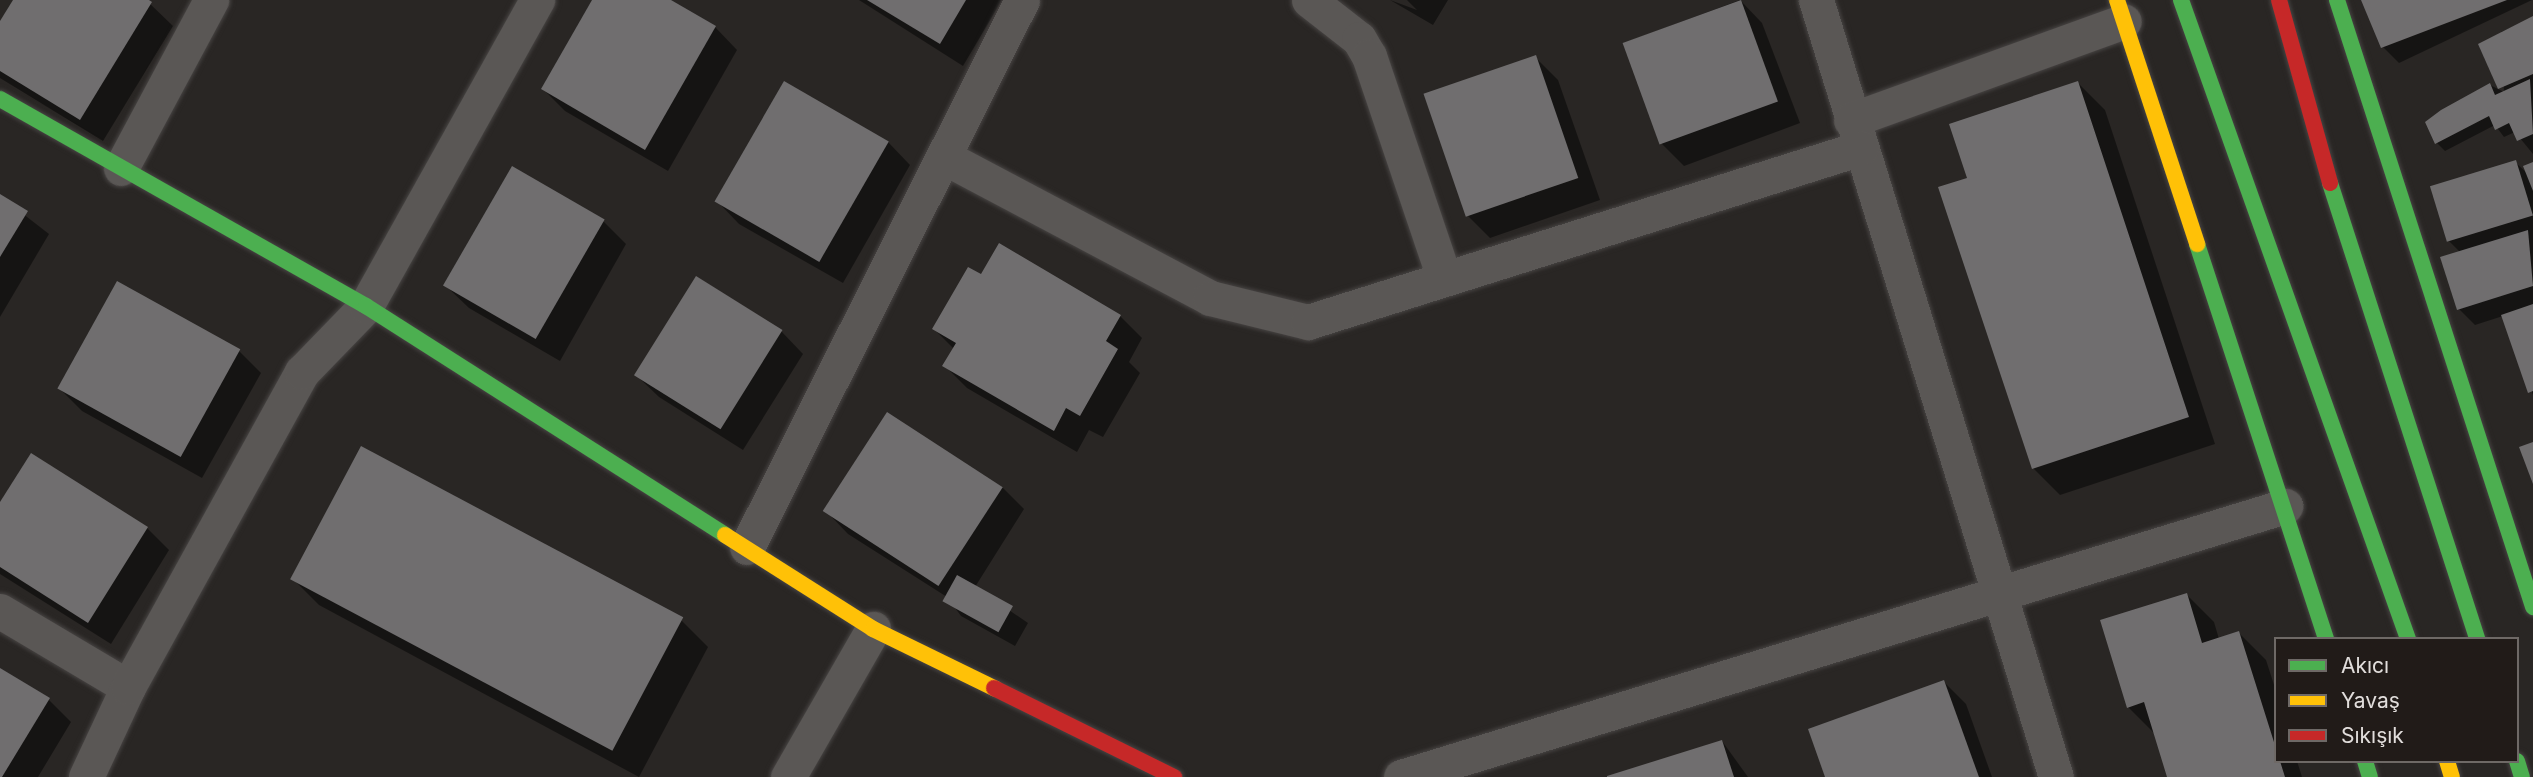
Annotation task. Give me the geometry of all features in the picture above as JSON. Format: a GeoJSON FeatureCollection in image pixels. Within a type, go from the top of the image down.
{"type":"FeatureCollection","features":[{"type":"Feature","properties":{"kind":"street"},"geometry":{"type":"LineString","coordinates":[[121,168],[211,0]]}},
{"type":"Feature","properties":{"kind":"street"},"geometry":{"type":"LineString","coordinates":[[86,777],[128,687],[302,372],[366,306],[537,0]]}},
{"type":"Feature","properties":{"kind":"street"},"geometry":{"type":"LineString","coordinates":[[747,547],[1022,0]]}},
{"type":"Feature","properties":{"kind":"street"},"geometry":{"type":"LineString","coordinates":[[1309,0],[1359,39],[1369,56],[1444,278]]}},
{"type":"Feature","properties":{"kind":"street"},"geometry":{"type":"LineString","coordinates":[[1816,0],[1998,599],[2056,777]]}},
{"type":"Feature","properties":{"kind":"street"},"geometry":{"type":"LineString","coordinates":[[2181,0],[2407,637]]}},
{"type":"Feature","properties":{"kind":"street"},"geometry":{"type":"LineString","coordinates":[[2279,0],[2313,131],[2476,637]]}},
{"type":"Feature","properties":{"kind":"street"},"geometry":{"type":"LineString","coordinates":[[2337,0],[2533,607]]}},
{"type":"Feature","properties":{"kind":"street"},"geometry":{"type":"LineString","coordinates":[[944,157],[1210,298],[1308,322],[1444,278],[1856,134],[2121,10],[2285,506],[2325,637]]}},
{"type":"Feature","properties":{"kind":"street"},"geometry":{"type":"LineString","coordinates":[[0,99],[366,306],[873,629],[1174,777]]}},
{"type":"Feature","properties":{"kind":"street"},"geometry":{"type":"LineString","coordinates":[[1401,777],[1998,599],[2285,506]]}},
{"type":"Feature","properties":{"kind":"street"},"geometry":{"type":"LineString","coordinates":[[0,611],[128,687]]}},
{"type":"Feature","properties":{"kind":"street"},"geometry":{"type":"LineString","coordinates":[[788,777],[873,629]]}},
{"type":"Feature","properties":{"kind":"building"},"geometry":{"type":"Polygon","coordinates":[[[13,0],[152,2],[80,120],[0,71],[0,21],[13,0]]]}},
{"type":"Feature","properties":{"kind":"building"},"geometry":{"type":"Polygon","coordinates":[[[592,0],[671,0],[716,26],[645,150],[541,89],[592,0]]]}},
{"type":"Feature","properties":{"kind":"building"},"geometry":{"type":"Polygon","coordinates":[[[867,0],[966,0],[940,44],[867,0]]]}},
{"type":"Feature","properties":{"kind":"building"},"geometry":{"type":"Polygon","coordinates":[[[1741,0],[1778,101],[1660,145],[1623,43],[1741,0]]]}},
{"type":"Feature","properties":{"kind":"building"},"geometry":{"type":"Polygon","coordinates":[[[2361,0],[2507,0],[2381,48],[2361,0]]]}},
{"type":"Feature","properties":{"kind":"building"},"geometry":{"type":"Polygon","coordinates":[[[2533,16],[2533,74],[2498,89],[2478,44],[2533,16]]]}},
{"type":"Feature","properties":{"kind":"building"},"geometry":{"type":"Polygon","coordinates":[[[1536,55],[1578,178],[1466,217],[1423,94],[1536,55]]]}},
{"type":"Feature","properties":{"kind":"building"},"geometry":{"type":"Polygon","coordinates":[[[2530,79],[2533,134],[2517,141],[2509,123],[2495,130],[2489,116],[2435,144],[2425,122],[2441,110],[2490,83],[2495,95],[2530,79]]]}},
{"type":"Feature","properties":{"kind":"building"},"geometry":{"type":"Polygon","coordinates":[[[784,81],[889,142],[819,262],[714,201],[784,81]]]}},
{"type":"Feature","properties":{"kind":"building"},"geometry":{"type":"Polygon","coordinates":[[[2078,81],[2189,417],[2032,469],[1938,187],[1967,178],[1949,124],[2078,81]]]}},
{"type":"Feature","properties":{"kind":"building"},"geometry":{"type":"Polygon","coordinates":[[[2516,160],[2533,215],[2447,242],[2430,186],[2516,160]]]}},
{"type":"Feature","properties":{"kind":"building"},"geometry":{"type":"Polygon","coordinates":[[[2533,162],[2533,191],[2523,166],[2533,162]]]}},
{"type":"Feature","properties":{"kind":"building"},"geometry":{"type":"Polygon","coordinates":[[[512,166],[605,219],[536,339],[443,286],[512,166]]]}},
{"type":"Feature","properties":{"kind":"building"},"geometry":{"type":"Polygon","coordinates":[[[0,194],[28,211],[0,257],[0,194]]]}},
{"type":"Feature","properties":{"kind":"building"},"geometry":{"type":"Polygon","coordinates":[[[2528,230],[2533,286],[2457,310],[2440,257],[2528,230]]]}},
{"type":"Feature","properties":{"kind":"building"},"geometry":{"type":"Polygon","coordinates":[[[999,243],[1121,315],[1106,341],[1118,349],[1080,416],[1066,408],[1054,431],[942,366],[956,343],[932,329],[968,267],[981,274],[999,243]]]}},
{"type":"Feature","properties":{"kind":"building"},"geometry":{"type":"Polygon","coordinates":[[[696,276],[783,330],[721,429],[634,375],[696,276]]]}},
{"type":"Feature","properties":{"kind":"building"},"geometry":{"type":"Polygon","coordinates":[[[117,281],[240,349],[181,457],[57,389],[117,281]]]}},
{"type":"Feature","properties":{"kind":"building"},"geometry":{"type":"Polygon","coordinates":[[[2533,304],[2533,391],[2528,393],[2501,315],[2533,304]]]}},
{"type":"Feature","properties":{"kind":"building"},"geometry":{"type":"Polygon","coordinates":[[[887,412],[1003,487],[938,586],[823,511],[887,412]]]}},
{"type":"Feature","properties":{"kind":"building"},"geometry":{"type":"Polygon","coordinates":[[[2533,442],[2533,484],[2519,447],[2533,442]]]}},
{"type":"Feature","properties":{"kind":"building"},"geometry":{"type":"Polygon","coordinates":[[[361,446],[683,617],[612,751],[290,579],[361,446]]]}},
{"type":"Feature","properties":{"kind":"building"},"geometry":{"type":"Polygon","coordinates":[[[31,453],[148,527],[88,623],[0,567],[0,502],[31,453]]]}},
{"type":"Feature","properties":{"kind":"building"},"geometry":{"type":"Polygon","coordinates":[[[957,575],[1013,606],[998,632],[942,601],[957,575]]]}},
{"type":"Feature","properties":{"kind":"building"},"geometry":{"type":"Polygon","coordinates":[[[2187,593],[2202,643],[2239,631],[2274,742],[2274,763],[2281,763],[2285,777],[2167,777],[2144,702],[2127,708],[2100,620],[2187,593]]]}},
{"type":"Feature","properties":{"kind":"building"},"geometry":{"type":"Polygon","coordinates":[[[0,668],[50,698],[2,777],[0,777],[0,668]]]}},
{"type":"Feature","properties":{"kind":"building"},"geometry":{"type":"Polygon","coordinates":[[[1944,680],[1979,777],[1825,777],[1808,729],[1944,680]]]}},
{"type":"Feature","properties":{"kind":"building"},"geometry":{"type":"Polygon","coordinates":[[[1722,740],[1734,777],[1607,777],[1607,776],[1722,740]]]}},
{"type":"Feature","properties":{"kind":"traffic: fast"},"geometry":{"type":"LineString","coordinates":[[2181,0],[2407,637]]}},
{"type":"Feature","properties":{"kind":"traffic: fast"},"geometry":{"type":"LineString","coordinates":[[2337,0],[2533,607]]}},
{"type":"Feature","properties":{"kind":"traffic: fast"},"geometry":{"type":"LineString","coordinates":[[0,99],[366,306],[725,535]]}},
{"type":"Feature","properties":{"kind":"traffic: fast"},"geometry":{"type":"LineString","coordinates":[[2330,183],[2476,637]]}},
{"type":"Feature","properties":{"kind":"traffic: fast"},"geometry":{"type":"LineString","coordinates":[[2197,244],[2325,637]]}},
{"type":"Feature","properties":{"kind":"traffic: fast"},"geometry":{"type":"LineString","coordinates":[[2366,763],[2370,777]]}},
{"type":"Feature","properties":{"kind":"traffic: fast"},"geometry":{"type":"LineString","coordinates":[[2518,763],[2522,777]]}},
{"type":"Feature","properties":{"kind":"traffic: slow"},"geometry":{"type":"LineString","coordinates":[[2117,0],[2197,244]]}},
{"type":"Feature","properties":{"kind":"traffic: slow"},"geometry":{"type":"LineString","coordinates":[[725,535],[873,629],[994,688]]}},
{"type":"Feature","properties":{"kind":"traffic: slow"},"geometry":{"type":"LineString","coordinates":[[2448,763],[2452,777]]}},
{"type":"Feature","properties":{"kind":"traffic: jam"},"geometry":{"type":"LineString","coordinates":[[2279,0],[2330,183]]}},
{"type":"Feature","properties":{"kind":"traffic: jam"},"geometry":{"type":"LineString","coordinates":[[994,688],[1174,777]]}}]}
